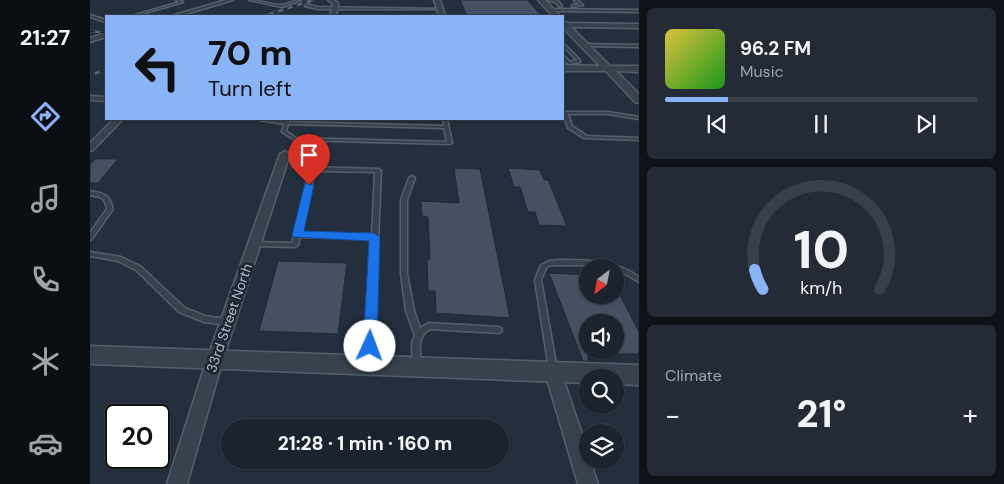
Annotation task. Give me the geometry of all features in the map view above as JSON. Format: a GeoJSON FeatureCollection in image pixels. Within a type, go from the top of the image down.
{"type":"FeatureCollection","features":[{"type":"Feature","properties":{"kind":"street"},"geometry":{"type":"LineString","coordinates":[[178,15],[232,0]]}},
{"type":"Feature","properties":{"kind":"street"},"geometry":{"type":"LineString","coordinates":[[330,0],[336,3],[333,15]]}},
{"type":"Feature","properties":{"kind":"street"},"geometry":{"type":"LineString","coordinates":[[437,0],[441,13]]}},
{"type":"Feature","properties":{"kind":"street"},"geometry":{"type":"LineString","coordinates":[[541,0],[549,5]]}},
{"type":"Feature","properties":{"kind":"street"},"geometry":{"type":"LineString","coordinates":[[564,24],[639,26]]}},
{"type":"Feature","properties":{"kind":"street"},"geometry":{"type":"LineString","coordinates":[[564,24],[639,100]]}},
{"type":"Feature","properties":{"kind":"street"},"geometry":{"type":"LineString","coordinates":[[90,40],[105,36]]}},
{"type":"Feature","properties":{"kind":"street"},"geometry":{"type":"LineString","coordinates":[[569,67],[639,69]]}},
{"type":"Feature","properties":{"kind":"street"},"geometry":{"type":"LineString","coordinates":[[90,98],[105,99]]}},
{"type":"Feature","properties":{"kind":"street"},"geometry":{"type":"LineString","coordinates":[[90,148],[117,120]]}},
{"type":"Feature","properties":{"kind":"street","name":"33rd Street North"},"geometry":{"type":"LineString","coordinates":[[177,484],[215,359],[286,154]]}},
{"type":"Feature","properties":{"kind":"street"},"geometry":{"type":"LineString","coordinates":[[90,355],[639,375]]}},
{"type":"Feature","properties":{"kind":"street"},"geometry":{"type":"LineString","coordinates":[[553,372],[588,484]]}},
{"type":"Feature","properties":{"kind":"lane"},"geometry":{"type":"LineString","coordinates":[[136,15],[182,2],[177,0]]}},
{"type":"Feature","properties":{"kind":"lane"},"geometry":{"type":"LineString","coordinates":[[250,0],[278,6],[300,0]]}},
{"type":"Feature","properties":{"kind":"lane"},"geometry":{"type":"LineString","coordinates":[[549,5],[581,7],[575,0]]}},
{"type":"Feature","properties":{"kind":"lane"},"geometry":{"type":"LineString","coordinates":[[549,5],[556,1],[561,6]]}},
{"type":"Feature","properties":{"kind":"lane"},"geometry":{"type":"LineString","coordinates":[[306,5],[441,13]]}},
{"type":"Feature","properties":{"kind":"lane"},"geometry":{"type":"LineString","coordinates":[[549,5],[639,10]]}},
{"type":"Feature","properties":{"kind":"lane"},"geometry":{"type":"LineString","coordinates":[[90,16],[105,21]]}},
{"type":"Feature","properties":{"kind":"lane"},"geometry":{"type":"LineString","coordinates":[[564,45],[579,61],[569,67]]}},
{"type":"Feature","properties":{"kind":"lane"},"geometry":{"type":"LineString","coordinates":[[585,45],[639,46]]}},
{"type":"Feature","properties":{"kind":"lane"},"geometry":{"type":"LineString","coordinates":[[639,118],[608,113],[565,113],[570,127],[586,137],[639,139]]}},
{"type":"Feature","properties":{"kind":"lane"},"geometry":{"type":"LineString","coordinates":[[273,120],[446,127]]}},
{"type":"Feature","properties":{"kind":"lane"},"geometry":{"type":"LineString","coordinates":[[287,121],[284,131],[295,139],[450,144],[445,120]]}},
{"type":"Feature","properties":{"kind":"lane"},"geometry":{"type":"LineString","coordinates":[[254,244],[295,245],[312,169],[378,171],[369,365]]}},
{"type":"Feature","properties":{"kind":"lane"},"geometry":{"type":"LineString","coordinates":[[412,178],[404,200],[404,274],[410,311],[418,333]]}},
{"type":"Feature","properties":{"kind":"lane"},"geometry":{"type":"LineString","coordinates":[[90,193],[101,195],[107,199],[110,209],[90,238]]}},
{"type":"Feature","properties":{"kind":"lane"},"geometry":{"type":"LineString","coordinates":[[297,235],[374,237]]}},
{"type":"Feature","properties":{"kind":"lane"},"geometry":{"type":"LineString","coordinates":[[90,254],[119,259],[138,268],[182,310],[204,319],[228,322]]}},
{"type":"Feature","properties":{"kind":"lane"},"geometry":{"type":"LineString","coordinates":[[553,372],[538,280],[543,267],[549,263],[606,265],[620,268],[639,280]]}},
{"type":"Feature","properties":{"kind":"lane"},"geometry":{"type":"LineString","coordinates":[[417,367],[416,342],[418,333],[423,328],[429,326],[498,330]]}},
{"type":"Feature","properties":{"kind":"building"},"geometry":{"type":"Polygon","coordinates":[[[460,0],[527,0],[541,15],[467,15],[460,0]]]}},
{"type":"Feature","properties":{"kind":"building"},"geometry":{"type":"Polygon","coordinates":[[[95,159],[118,159],[98,183],[90,183],[90,165],[95,159]]]}},
{"type":"Feature","properties":{"kind":"building"},"geometry":{"type":"Polygon","coordinates":[[[454,168],[480,169],[510,318],[436,313],[435,291],[428,291],[427,259],[430,259],[428,217],[422,216],[421,201],[459,203],[454,168]]]}},
{"type":"Feature","properties":{"kind":"building"},"geometry":{"type":"Polygon","coordinates":[[[508,168],[540,170],[544,180],[548,180],[567,226],[539,225],[535,212],[528,212],[520,187],[514,187],[508,168]]]}},
{"type":"Feature","properties":{"kind":"building"},"geometry":{"type":"Polygon","coordinates":[[[278,261],[347,263],[338,334],[259,331],[278,261]]]}},
{"type":"Feature","properties":{"kind":"building"},"geometry":{"type":"Polygon","coordinates":[[[549,273],[579,275],[579,304],[624,303],[639,332],[639,354],[624,354],[624,314],[579,314],[579,351],[549,273]]]}},
{"type":"Feature","properties":{"kind":"railway"},"geometry":{"type":"LineString","coordinates":[[267,15],[313,0]]}},
{"type":"Feature","properties":{"kind":"railway"},"geometry":{"type":"LineString","coordinates":[[90,31],[105,33]]}},
{"type":"Feature","properties":{"kind":"railway"},"geometry":{"type":"LineString","coordinates":[[90,75],[105,70]]}},
{"type":"Feature","properties":{"kind":"route"},"geometry":{"type":"LineString","coordinates":[[309,185],[297,235],[374,237],[370,346]]}}]}
